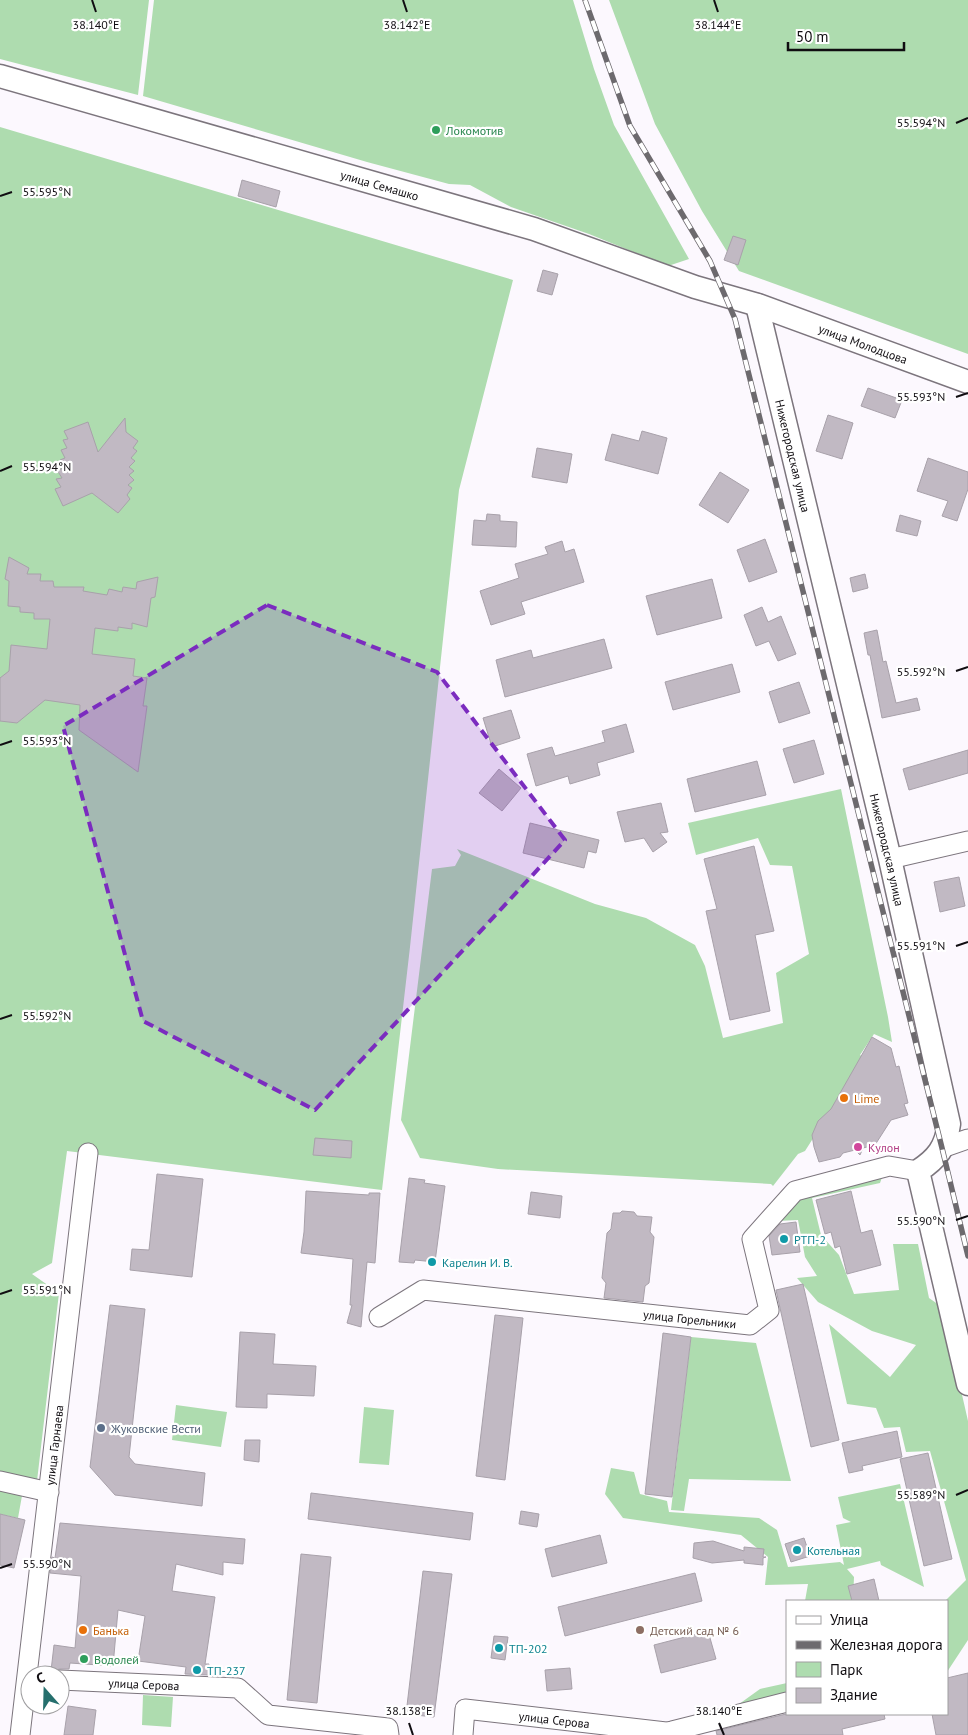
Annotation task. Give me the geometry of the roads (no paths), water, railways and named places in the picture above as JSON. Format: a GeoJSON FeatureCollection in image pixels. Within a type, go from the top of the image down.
{"type":"FeatureCollection","features":[{"type":"Feature","properties":{"kind":"street","name":"улица Семашко"},"geometry":{"type":"LineString","coordinates":[[0,76],[534,229],[694,287],[756,305]]}},
{"type":"Feature","properties":{"kind":"street","name":"улица Молодцова"},"geometry":{"type":"LineString","coordinates":[[756,305],[968,382]]}},
{"type":"Feature","properties":{"kind":"street","name":"Нижегородская улица"},"geometry":{"type":"LineString","coordinates":[[756,305],[890,860],[949,1124],[948,1135],[942,1148],[932,1162],[918,1171]]}},
{"type":"Feature","properties":{"kind":"street"},"geometry":{"type":"LineString","coordinates":[[890,860],[968,841]]}},
{"type":"Feature","properties":{"kind":"street"},"geometry":{"type":"LineString","coordinates":[[942,1148],[968,1139]]}},
{"type":"Feature","properties":{"kind":"street","name":"улица Гарнаева"},"geometry":{"type":"LineString","coordinates":[[30,1665],[88,1153]]}},
{"type":"Feature","properties":{"kind":"street","name":"улица Горельники"},"geometry":{"type":"LineString","coordinates":[[379,1317],[424,1290],[750,1325],[769,1310],[752,1239],[794,1191],[889,1166],[918,1171]]}},
{"type":"Feature","properties":{"kind":"street"},"geometry":{"type":"LineString","coordinates":[[918,1171],[968,1384]]}},
{"type":"Feature","properties":{"kind":"street"},"geometry":{"type":"LineString","coordinates":[[0,1481],[49,1492]]}},
{"type":"Feature","properties":{"kind":"street","name":"улица Серова"},"geometry":{"type":"LineString","coordinates":[[70,1680],[238,1688],[268,1715],[388,1728],[389,1735]]}},
{"type":"Feature","properties":{"kind":"street","name":"улица Серова"},"geometry":{"type":"LineString","coordinates":[[463,1735],[466,1709],[666,1732],[786,1702]]}},
{"type":"Feature","properties":{"kind":"street","name":"улица Гарнаева"},"geometry":{"type":"LineString","coordinates":[[20,1735],[23,1715]]}},
{"type":"Feature","properties":{"kind":"railway"},"geometry":{"type":"LineString","coordinates":[[585,0],[630,126],[710,261],[735,319],[968,1256]]}},
{"type":"Feature","properties":{"kind":"place","name":"Локомотив"},"geometry":{"type":"Point","coordinates":[436,130]}},
{"type":"Feature","properties":{"kind":"place","name":"Lime"},"geometry":{"type":"Point","coordinates":[844,1098]}},
{"type":"Feature","properties":{"kind":"place","name":"Кулон"},"geometry":{"type":"Point","coordinates":[858,1147]}},
{"type":"Feature","properties":{"kind":"place","name":"РТП-2"},"geometry":{"type":"Point","coordinates":[784,1239]}},
{"type":"Feature","properties":{"kind":"place","name":"Карелин И. В."},"geometry":{"type":"Point","coordinates":[432,1262]}},
{"type":"Feature","properties":{"kind":"place","name":"Жуковские Вести"},"geometry":{"type":"Point","coordinates":[101,1428]}},
{"type":"Feature","properties":{"kind":"place","name":"Котельная"},"geometry":{"type":"Point","coordinates":[797,1550]}},
{"type":"Feature","properties":{"kind":"place","name":"Банька"},"geometry":{"type":"Point","coordinates":[83,1630]}},
{"type":"Feature","properties":{"kind":"place","name":"Детский сад № 6"},"geometry":{"type":"Point","coordinates":[640,1630]}},
{"type":"Feature","properties":{"kind":"place","name":"ТП-202"},"geometry":{"type":"Point","coordinates":[499,1648]}},
{"type":"Feature","properties":{"kind":"place","name":"Водолей"},"geometry":{"type":"Point","coordinates":[84,1659]}},
{"type":"Feature","properties":{"kind":"place","name":"ТП-237"},"geometry":{"type":"Point","coordinates":[197,1670]}}]}
